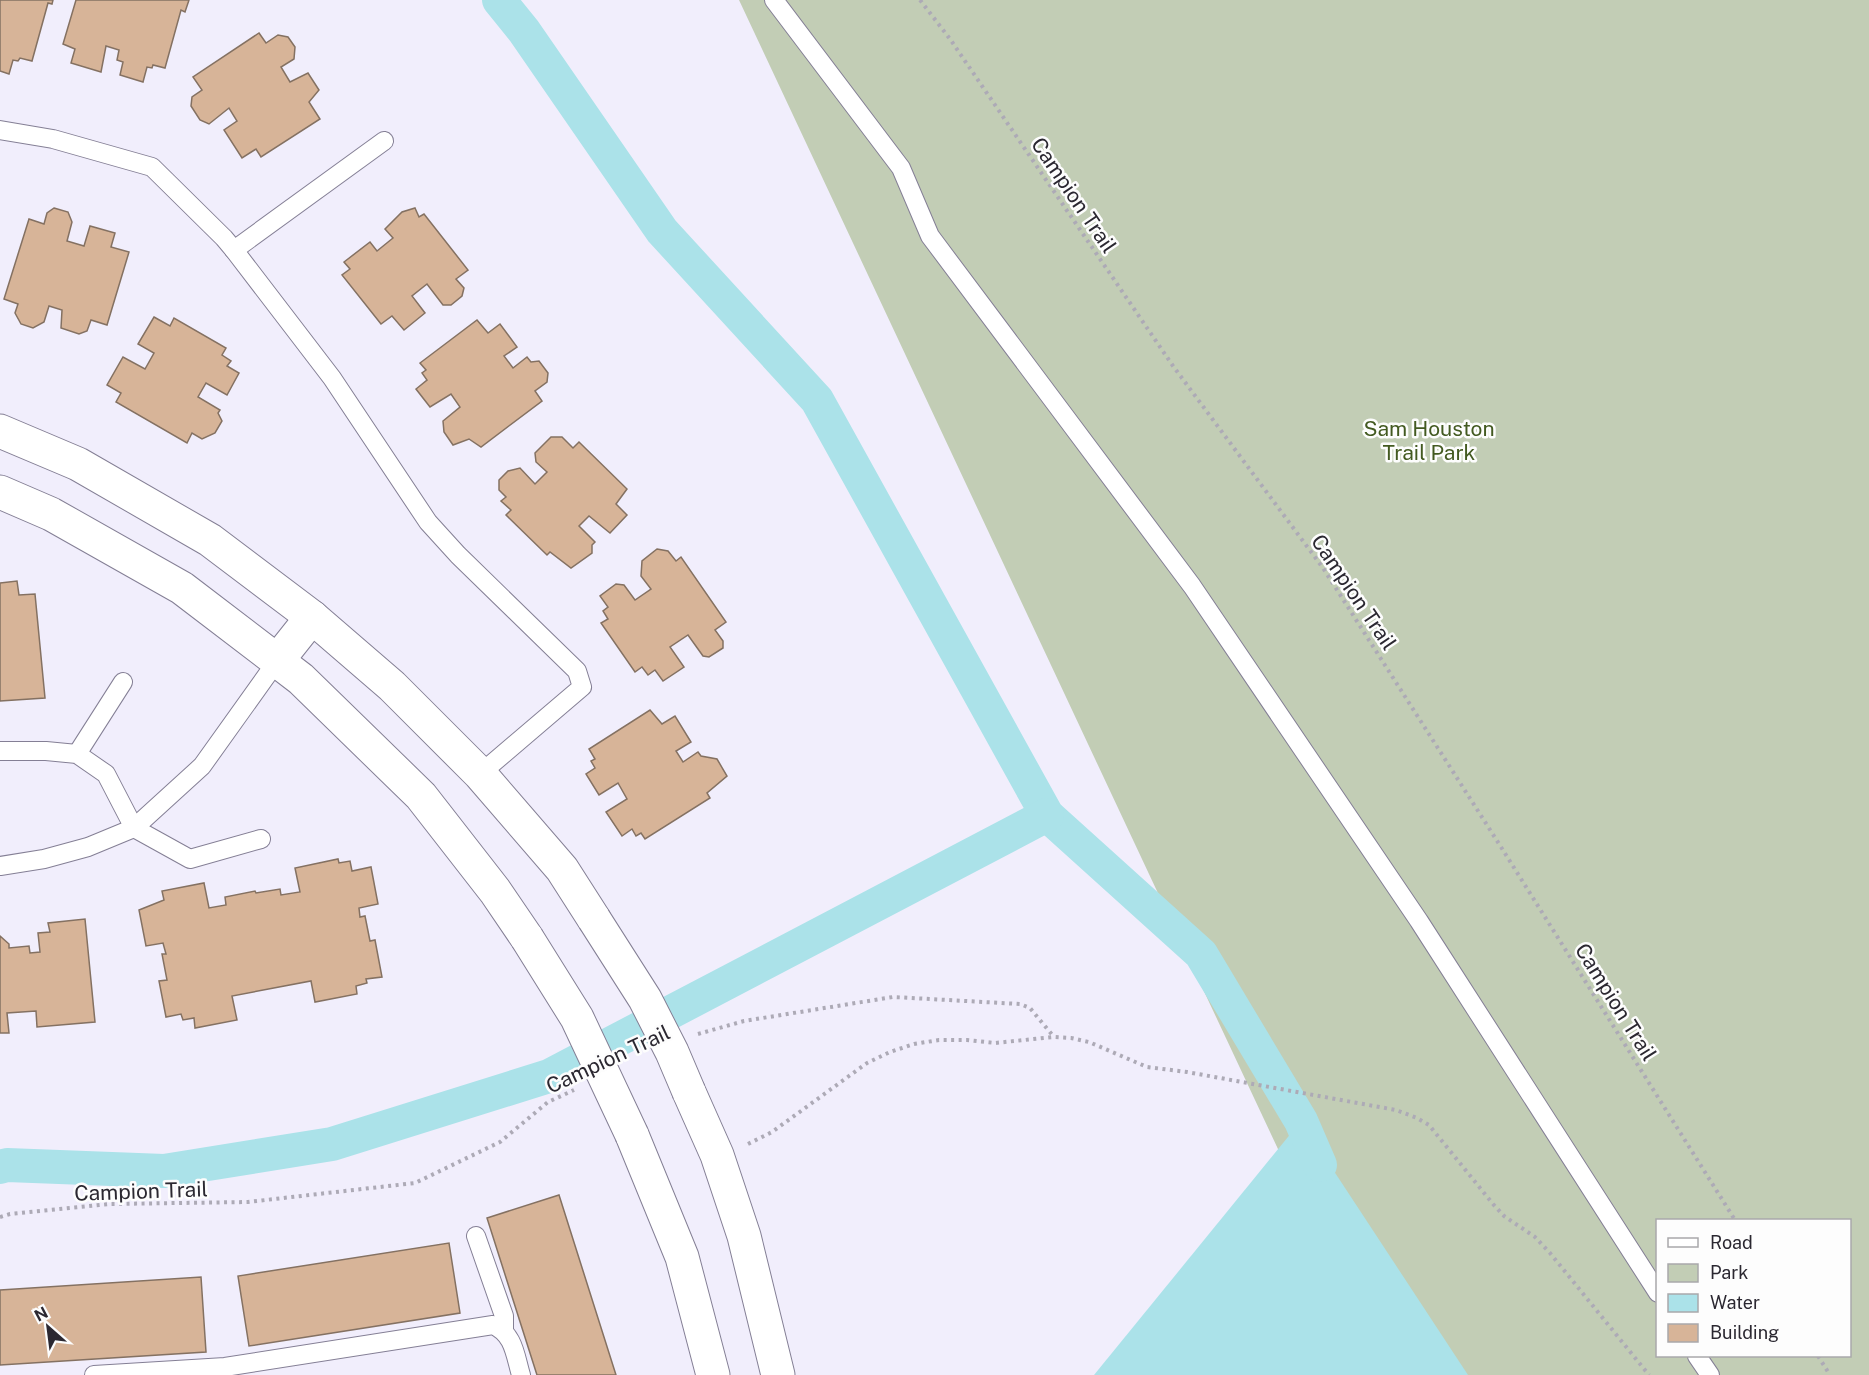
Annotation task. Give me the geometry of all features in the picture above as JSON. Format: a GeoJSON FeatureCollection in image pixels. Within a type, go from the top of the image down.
{"type":"FeatureCollection","features":[{"type":"Feature","properties":{"kind":"main road"},"geometry":{"type":"LineString","coordinates":[[0,431],[78,464],[210,540],[312,617],[392,686],[480,774],[562,869],[645,999],[672,1052],[717,1155],[744,1236],[778,1375]]}},
{"type":"Feature","properties":{"kind":"main road"},"geometry":{"type":"LineString","coordinates":[[0,492],[51,514],[182,588],[301,679],[421,796],[495,891],[577,1018],[632,1135],[682,1257],[713,1375]]}},
{"type":"Feature","properties":{"kind":"main road"},"geometry":{"type":"LineString","coordinates":[[277,661],[312,617]]}},
{"type":"Feature","properties":{"kind":"lane"},"geometry":{"type":"LineString","coordinates":[[774,0],[901,168],[930,236],[1192,586],[1419,921],[1656,1290]]}},
{"type":"Feature","properties":{"kind":"lane"},"geometry":{"type":"LineString","coordinates":[[0,130],[52,139],[152,167],[234,250],[332,378],[428,522],[458,555],[577,671],[582,687],[480,774]]}},
{"type":"Feature","properties":{"kind":"lane"},"geometry":{"type":"LineString","coordinates":[[234,250],[384,141]]}},
{"type":"Feature","properties":{"kind":"lane"},"geometry":{"type":"LineString","coordinates":[[0,866],[44,859],[88,847],[134,828],[202,766],[277,661]]}},
{"type":"Feature","properties":{"kind":"lane"},"geometry":{"type":"LineString","coordinates":[[77,754],[123,682]]}},
{"type":"Feature","properties":{"kind":"lane"},"geometry":{"type":"LineString","coordinates":[[0,751],[77,754],[106,774],[134,828],[190,859],[261,839]]}},
{"type":"Feature","properties":{"kind":"lane"},"geometry":{"type":"LineString","coordinates":[[476,1236],[504,1316],[504,1330],[510,1340],[520,1375]]}},
{"type":"Feature","properties":{"kind":"lane"},"geometry":{"type":"LineString","coordinates":[[94,1375],[225,1371],[493,1325],[504,1330]]}},
{"type":"Feature","properties":{"kind":"lane"},"geometry":{"type":"LineString","coordinates":[[1698,1357],[1710,1375]]}},
{"type":"Feature","properties":{"kind":"path","name":"Campion Trail"},"geometry":{"type":"LineString","coordinates":[[920,0],[950,39],[1173,366],[1323,568],[1734,1219]]}},
{"type":"Feature","properties":{"kind":"path","name":"Campion Trail"},"geometry":{"type":"LineString","coordinates":[[693,1036],[744,1021],[893,996],[1020,1004],[1030,1008],[1054,1037]]}},
{"type":"Feature","properties":{"kind":"path"},"geometry":{"type":"LineString","coordinates":[[741,1147],[772,1132],[867,1063],[914,1044],[939,1040],[995,1043],[1054,1037],[1071,1038],[1089,1042],[1147,1067],[1187,1072],[1396,1110],[1429,1125],[1504,1216],[1535,1237],[1550,1253],[1650,1375]]}},
{"type":"Feature","properties":{"kind":"path","name":"Campion Trail"},"geometry":{"type":"LineString","coordinates":[[0,1217],[10,1214],[110,1204],[248,1203],[415,1183],[500,1142],[548,1102],[579,1088]]}},
{"type":"Feature","properties":{"kind":"path"},"geometry":{"type":"LineString","coordinates":[[1819,1357],[1830,1375]]}},
{"type":"Feature","properties":{"kind":"green space","name":"Sam Houston Trail Park"},"geometry":{"type":"Polygon","coordinates":[[[739,0],[1869,0],[1869,1375],[1384,1375],[739,0]]]}},
{"type":"Feature","properties":{"kind":"water"},"geometry":{"type":"Polygon","coordinates":[[[1301,1121],[1468,1375],[1094,1375],[1301,1121]]]}},
{"type":"Feature","properties":{"kind":"building"},"geometry":{"type":"Polygon","coordinates":[[[0,0],[53,0],[52,4],[48,3],[32,61],[20,58],[18,61],[13,60],[9,74],[0,71],[0,0]]]}},
{"type":"Feature","properties":{"kind":"building"},"geometry":{"type":"Polygon","coordinates":[[[76,0],[189,0],[185,12],[181,10],[165,68],[153,65],[152,68],[147,67],[143,82],[120,75],[123,62],[117,60],[119,50],[106,46],[101,72],[71,63],[75,49],[63,44],[76,0]]]}},
{"type":"Feature","properties":{"kind":"building"},"geometry":{"type":"Polygon","coordinates":[[[259,33],[266,43],[278,35],[288,37],[295,47],[294,59],[281,67],[290,82],[308,73],[319,90],[309,102],[320,119],[261,157],[256,149],[242,158],[224,130],[237,121],[229,108],[209,124],[200,120],[191,106],[192,97],[202,90],[193,77],[259,33]]]}},
{"type":"Feature","properties":{"kind":"building"},"geometry":{"type":"Polygon","coordinates":[[[54,208],[68,212],[72,222],[67,241],[84,246],[90,226],[115,233],[111,247],[129,252],[107,325],[91,320],[87,331],[79,334],[61,328],[62,310],[49,306],[44,322],[33,328],[21,324],[15,313],[18,304],[4,299],[29,219],[44,224],[47,213],[54,208]]]}},
{"type":"Feature","properties":{"kind":"building"},"geometry":{"type":"Polygon","coordinates":[[[415,208],[419,217],[424,214],[468,270],[456,279],[464,288],[462,296],[451,305],[443,305],[427,284],[412,296],[425,313],[404,330],[392,316],[381,324],[342,275],[350,269],[344,262],[370,242],[377,251],[393,238],[385,229],[402,212],[415,208]]]}},
{"type":"Feature","properties":{"kind":"building"},"geometry":{"type":"Polygon","coordinates":[[[154,317],[170,326],[174,318],[226,348],[222,355],[231,361],[227,366],[239,373],[227,395],[206,383],[198,397],[220,410],[218,413],[222,421],[215,433],[202,439],[192,433],[187,443],[116,402],[121,393],[107,385],[123,357],[145,369],[154,353],[138,344],[154,317]]]}},
{"type":"Feature","properties":{"kind":"building"},"geometry":{"type":"Polygon","coordinates":[[[477,320],[488,333],[500,324],[517,347],[504,356],[513,368],[527,357],[531,362],[539,361],[548,373],[547,382],[535,391],[542,401],[481,447],[469,439],[453,445],[444,432],[443,421],[460,407],[451,394],[430,407],[416,389],[427,380],[422,373],[426,370],[420,363],[477,320]]]}},
{"type":"Feature","properties":{"kind":"building"},"geometry":{"type":"Polygon","coordinates":[[[551,437],[562,437],[573,448],[579,442],[627,489],[616,504],[627,515],[610,533],[589,516],[579,526],[595,542],[592,545],[592,553],[571,568],[550,552],[547,555],[506,515],[511,510],[501,501],[506,497],[499,490],[499,480],[508,471],[520,468],[535,484],[547,472],[536,462],[535,453],[551,437]]]}},
{"type":"Feature","properties":{"kind":"building"},"geometry":{"type":"Polygon","coordinates":[[[657,549],[668,551],[676,561],[681,557],[726,622],[715,630],[723,641],[723,648],[709,657],[703,656],[688,635],[670,647],[684,667],[663,681],[655,670],[648,675],[642,667],[635,672],[601,623],[608,619],[603,611],[608,607],[600,596],[616,584],[624,585],[635,600],[651,589],[641,576],[642,561],[657,549]]]}},
{"type":"Feature","properties":{"kind":"building"},"geometry":{"type":"Polygon","coordinates":[[[17,581],[19,595],[35,594],[45,698],[0,701],[0,583],[17,581]]]}},
{"type":"Feature","properties":{"kind":"building"},"geometry":{"type":"Polygon","coordinates":[[[650,710],[662,724],[675,716],[691,742],[676,751],[683,762],[698,752],[701,756],[717,759],[727,776],[707,793],[710,798],[645,839],[641,833],[636,836],[632,829],[622,836],[606,812],[627,799],[618,783],[599,795],[586,774],[595,768],[591,761],[595,759],[589,749],[650,710]]]}},
{"type":"Feature","properties":{"kind":"building"},"geometry":{"type":"Polygon","coordinates":[[[338,859],[339,863],[350,861],[352,871],[371,867],[378,904],[359,908],[360,917],[365,916],[370,941],[375,940],[382,977],[366,979],[367,983],[356,986],[357,994],[315,1002],[311,981],[232,996],[237,1020],[195,1028],[194,1018],[183,1020],[181,1014],[166,1017],[159,981],[167,980],[162,954],[166,954],[163,943],[146,946],[139,910],[164,900],[162,891],[204,883],[209,908],[226,905],[225,897],[255,891],[256,893],[280,889],[281,895],[300,892],[295,868],[338,859]]]}},
{"type":"Feature","properties":{"kind":"building"},"geometry":{"type":"Polygon","coordinates":[[[85,919],[95,1022],[37,1027],[36,1011],[7,1013],[9,1033],[0,1033],[0,936],[9,944],[9,948],[29,946],[30,953],[40,952],[38,933],[50,932],[48,923],[85,919]]]}},
{"type":"Feature","properties":{"kind":"building"},"geometry":{"type":"Polygon","coordinates":[[[559,1195],[616,1375],[537,1375],[487,1218],[559,1195]]]}},
{"type":"Feature","properties":{"kind":"building"},"geometry":{"type":"Polygon","coordinates":[[[449,1243],[460,1313],[249,1346],[238,1276],[449,1243]]]}},
{"type":"Feature","properties":{"kind":"building"},"geometry":{"type":"Polygon","coordinates":[[[201,1277],[206,1352],[0,1365],[0,1290],[201,1277]]]}},
{"type":"Feature","properties":{"kind":"waterway"},"geometry":{"type":"LineString","coordinates":[[499,0],[524,31],[662,231],[817,400],[1047,815],[1201,954],[1301,1121],[1320,1165]]}},
{"type":"Feature","properties":{"kind":"waterway"},"geometry":{"type":"LineString","coordinates":[[0,1167],[7,1165],[164,1171],[332,1144],[549,1076],[1047,815]]}}]}
